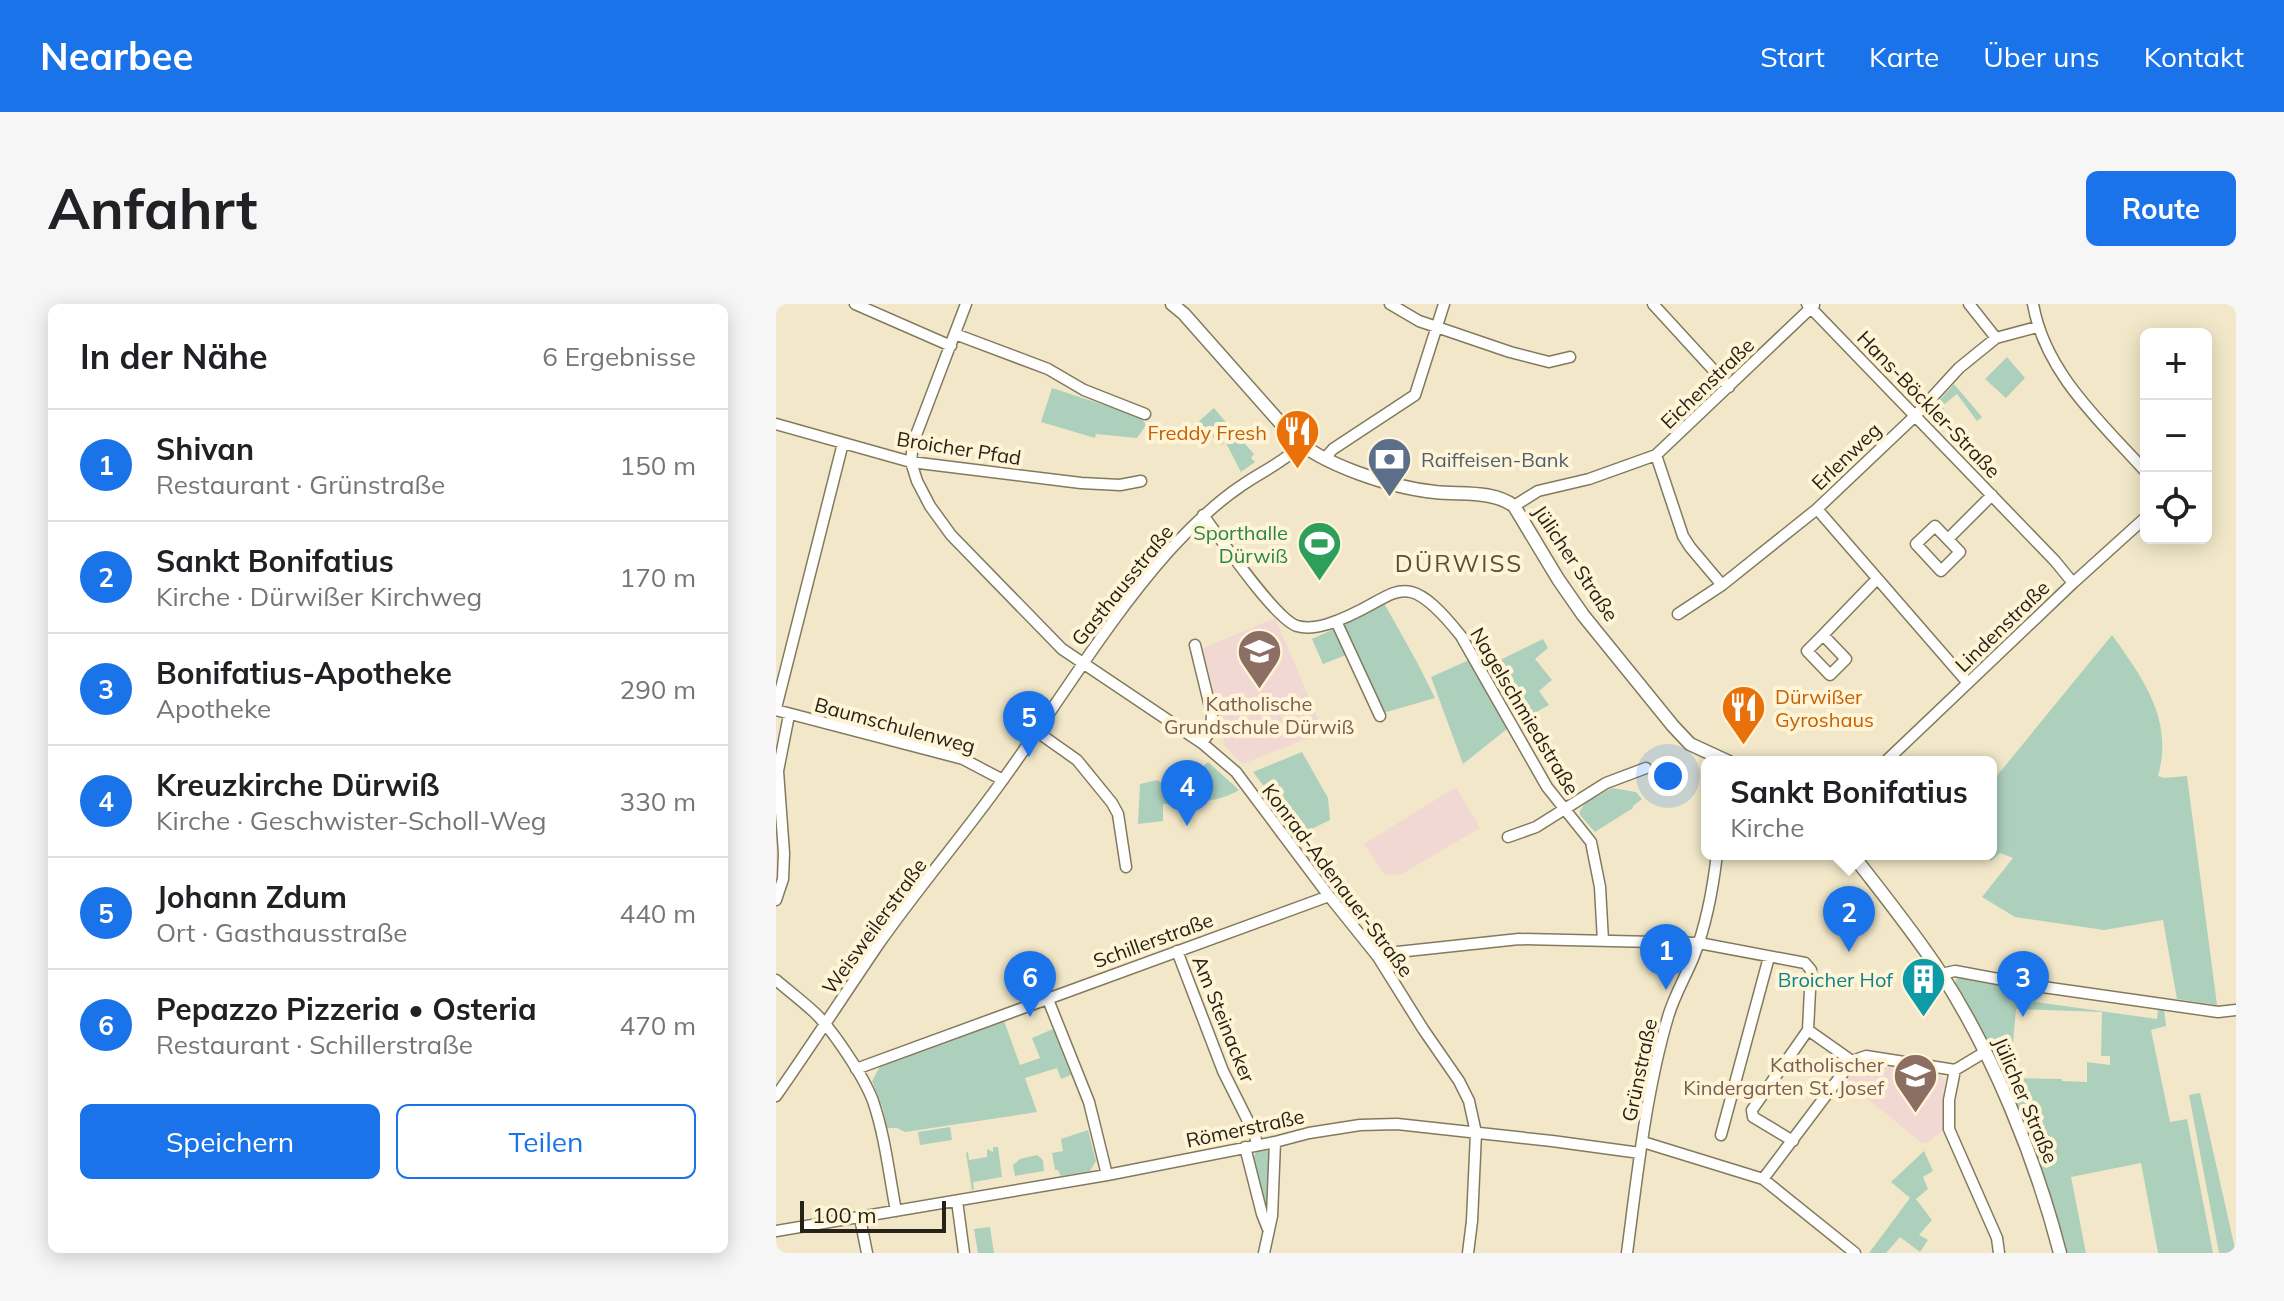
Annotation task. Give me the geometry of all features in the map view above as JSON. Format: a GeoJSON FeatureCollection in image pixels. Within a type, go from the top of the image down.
{"type":"FeatureCollection","features":[{"type":"Feature","properties":{"kind":"street"},"geometry":{"type":"LineString","coordinates":[[855,304],[951,346]]}},
{"type":"Feature","properties":{"kind":"street"},"geometry":{"type":"LineString","coordinates":[[911,462],[913,443],[966,304]]}},
{"type":"Feature","properties":{"kind":"street","name":"Jülicher Straße"},"geometry":{"type":"LineString","coordinates":[[1172,304],[1301,445],[1367,476],[1405,488],[1486,495],[1514,506],[1583,615],[1690,744],[1715,756]]}},
{"type":"Feature","properties":{"kind":"street"},"geometry":{"type":"LineString","coordinates":[[1390,304],[1419,321],[1549,362],[1570,357]]}},
{"type":"Feature","properties":{"kind":"street"},"geometry":{"type":"LineString","coordinates":[[1325,458],[1333,449],[1415,395],[1444,304]]}},
{"type":"Feature","properties":{"kind":"street"},"geometry":{"type":"LineString","coordinates":[[1653,304],[1729,387]]}},
{"type":"Feature","properties":{"kind":"street"},"geometry":{"type":"LineString","coordinates":[[1969,304],[1996,338]]}},
{"type":"Feature","properties":{"kind":"street"},"geometry":{"type":"LineString","coordinates":[[2033,304],[2037,327],[2070,388],[2140,465]]}},
{"type":"Feature","properties":{"kind":"street","name":"Eichenstraße"},"geometry":{"type":"LineString","coordinates":[[1514,506],[1538,491],[1589,479],[1656,455],[1811,306]]}},
{"type":"Feature","properties":{"kind":"street","name":"Hans-Böckler-Straße"},"geometry":{"type":"LineString","coordinates":[[1811,306],[2073,583]]}},
{"type":"Feature","properties":{"kind":"street","name":"Erlenweg"},"geometry":{"type":"LineString","coordinates":[[1678,614],[1722,585],[1817,509],[1915,416],[1959,368],[1996,338],[2037,327]]}},
{"type":"Feature","properties":{"kind":"street"},"geometry":{"type":"LineString","coordinates":[[955,334],[1048,369],[1084,390],[1145,414]]}},
{"type":"Feature","properties":{"kind":"street","name":"Broicher Pfad"},"geometry":{"type":"LineString","coordinates":[[776,424],[911,462],[1081,483],[1120,485],[1141,481]]}},
{"type":"Feature","properties":{"kind":"street"},"geometry":{"type":"LineString","coordinates":[[776,709],[843,443]]}},
{"type":"Feature","properties":{"kind":"street","name":"Gasthausstraße"},"geometry":{"type":"LineString","coordinates":[[1003,780],[1083,663],[1170,550],[1203,515],[1301,445]]}},
{"type":"Feature","properties":{"kind":"street","name":"Eichenstraße"},"geometry":{"type":"LineString","coordinates":[[1656,455],[1683,536],[1722,585]]}},
{"type":"Feature","properties":{"kind":"street","name":"Konrad-Adenauer-Straße"},"geometry":{"type":"LineString","coordinates":[[911,462],[930,506],[951,535],[1062,649],[1202,743],[1236,772],[1378,957],[1469,1101],[1476,1133],[1468,1253]]}},
{"type":"Feature","properties":{"kind":"street","name":"Hans-Böckler-Straße"},"geometry":{"type":"LineString","coordinates":[[1948,539],[1992,495]]}},
{"type":"Feature","properties":{"kind":"street"},"geometry":{"type":"LineString","coordinates":[[1817,509],[1968,683]]}},
{"type":"Feature","properties":{"kind":"street","name":"Nagelschmiedstraße"},"geometry":{"type":"LineString","coordinates":[[1203,515],[1250,579],[1284,619],[1295,626],[1307,628],[1336,621],[1396,592],[1414,591],[1446,617],[1461,636],[1547,787],[1591,842],[1595,855],[1603,941]]}},
{"type":"Feature","properties":{"kind":"street","name":"Lindenstraße"},"geometry":{"type":"LineString","coordinates":[[1891,756],[2140,522]]}},
{"type":"Feature","properties":{"kind":"street"},"geometry":{"type":"LineString","coordinates":[[1935,526],[1948,539],[1960,552],[1941,571],[1916,544],[1935,526]]}},
{"type":"Feature","properties":{"kind":"street"},"geometry":{"type":"LineString","coordinates":[[1823,635],[1877,579]]}},
{"type":"Feature","properties":{"kind":"street"},"geometry":{"type":"LineString","coordinates":[[1336,621],[1380,716]]}},
{"type":"Feature","properties":{"kind":"street"},"geometry":{"type":"LineString","coordinates":[[1195,645],[1212,715],[1211,730],[1202,743]]}},
{"type":"Feature","properties":{"kind":"street","name":"Baumschulenweg"},"geometry":{"type":"LineString","coordinates":[[776,709],[789,715],[963,759],[1003,780]]}},
{"type":"Feature","properties":{"kind":"street"},"geometry":{"type":"LineString","coordinates":[[776,900],[783,879],[784,853],[778,771],[789,715]]}},
{"type":"Feature","properties":{"kind":"street"},"geometry":{"type":"LineString","coordinates":[[1036,731],[1077,760],[1112,803],[1118,814],[1126,867]]}},
{"type":"Feature","properties":{"kind":"street"},"geometry":{"type":"LineString","coordinates":[[1508,837],[1536,827],[1606,783],[1646,768]]}},
{"type":"Feature","properties":{"kind":"street","name":"Weisweilerstraße"},"geometry":{"type":"LineString","coordinates":[[776,1096],[879,944],[1003,780]]}},
{"type":"Feature","properties":{"kind":"street","name":"Grünstraße"},"geometry":{"type":"LineString","coordinates":[[1627,1253],[1642,1148],[1668,1017],[1699,943],[1716,860]]}},
{"type":"Feature","properties":{"kind":"street","name":"Jülicher Straße"},"geometry":{"type":"LineString","coordinates":[[1856,860],[1941,974],[1985,1052],[2038,1176],[2060,1253]]}},
{"type":"Feature","properties":{"kind":"street","name":"Schillerstraße"},"geometry":{"type":"LineString","coordinates":[[856,1069],[1329,896]]}},
{"type":"Feature","properties":{"kind":"street"},"geometry":{"type":"LineString","coordinates":[[1378,957],[1388,953],[1519,939],[1699,943],[1805,963],[1811,970],[1808,1030],[1752,1110],[1753,1117],[1793,1141]]}},
{"type":"Feature","properties":{"kind":"street","name":"Am Steinacker"},"geometry":{"type":"LineString","coordinates":[[1177,951],[1223,1071],[1257,1145]]}},
{"type":"Feature","properties":{"kind":"street"},"geometry":{"type":"LineString","coordinates":[[1721,1135],[1769,957]]}},
{"type":"Feature","properties":{"kind":"street"},"geometry":{"type":"LineString","coordinates":[[1941,974],[1955,971],[2218,1012],[2236,1010]]}},
{"type":"Feature","properties":{"kind":"street"},"geometry":{"type":"LineString","coordinates":[[776,980],[826,1026],[872,1098],[896,1211]]}},
{"type":"Feature","properties":{"kind":"street"},"geometry":{"type":"LineString","coordinates":[[1047,997],[1089,1102],[1107,1175]]}},
{"type":"Feature","properties":{"kind":"street"},"geometry":{"type":"LineString","coordinates":[[1808,1030],[1852,1061]]}},
{"type":"Feature","properties":{"kind":"street"},"geometry":{"type":"LineString","coordinates":[[1855,1253],[1763,1179],[1852,1061],[1866,1056],[1955,1070],[1985,1052]]}},
{"type":"Feature","properties":{"kind":"street"},"geometry":{"type":"LineString","coordinates":[[1955,1070],[1949,1100],[1949,1129],[1997,1238],[1999,1253]]}},
{"type":"Feature","properties":{"kind":"street","name":"Römerstraße"},"geometry":{"type":"LineString","coordinates":[[776,1231],[1107,1175],[1360,1125],[1397,1124],[1642,1148],[1763,1179]]}},
{"type":"Feature","properties":{"kind":"street"},"geometry":{"type":"LineString","coordinates":[[1264,1253],[1272,1216],[1275,1142]]}},
{"type":"Feature","properties":{"kind":"street"},"geometry":{"type":"LineString","coordinates":[[1245,1147],[1268,1229]]}},
{"type":"Feature","properties":{"kind":"street"},"geometry":{"type":"LineString","coordinates":[[957,1201],[964,1253]]}},
{"type":"Feature","properties":{"kind":"street"},"geometry":{"type":"LineString","coordinates":[[860,1218],[867,1253]]}},
{"type":"Feature","properties":{"kind":"shaded area","name":"Katholische Grundschule Dürwiß"},"geometry":{"type":"Polygon","coordinates":[[[1275,618],[1324,732],[1242,764],[1223,744],[1225,735],[1201,649],[1275,618]]]}},
{"type":"Feature","properties":{"kind":"shaded area"},"geometry":{"type":"Polygon","coordinates":[[[1456,787],[1480,828],[1402,874],[1385,875],[1364,844],[1456,787]]]}},
{"type":"Feature","properties":{"kind":"shaded area","name":"Katholischer Kindergarten St. Josef"},"geometry":{"type":"Polygon","coordinates":[[[1866,1062],[1941,1075],[1945,1080],[1944,1129],[1926,1144],[1922,1143],[1847,1082],[1847,1077],[1857,1064],[1866,1062]]]}},
{"type":"Feature","properties":{"kind":"green space"},"geometry":{"type":"Polygon","coordinates":[[[2007,357],[2025,378],[2006,398],[1985,379],[2007,357]]]}},
{"type":"Feature","properties":{"kind":"green space"},"geometry":{"type":"Polygon","coordinates":[[[1954,384],[1982,417],[1977,421],[1957,394],[1942,406],[1949,416],[1935,427],[1929,419],[1931,411],[1954,384]]]}},
{"type":"Feature","properties":{"kind":"green space"},"geometry":{"type":"Polygon","coordinates":[[[1052,388],[1141,417],[1146,425],[1137,438],[1096,434],[1095,438],[1041,422],[1052,388]]]}},
{"type":"Feature","properties":{"kind":"green space"},"geometry":{"type":"Polygon","coordinates":[[[1214,408],[1230,427],[1220,437],[1224,442],[1222,445],[1197,423],[1214,408]]]}},
{"type":"Feature","properties":{"kind":"green space"},"geometry":{"type":"Polygon","coordinates":[[[1236,434],[1254,454],[1251,458],[1255,462],[1241,472],[1226,443],[1236,434]]]}},
{"type":"Feature","properties":{"kind":"green space"},"geometry":{"type":"Polygon","coordinates":[[[1384,603],[1435,698],[1383,713],[1344,628],[1344,621],[1384,603]]]}},
{"type":"Feature","properties":{"kind":"green space"},"geometry":{"type":"Polygon","coordinates":[[[1334,629],[1346,655],[1323,664],[1312,639],[1334,629]]]}},
{"type":"Feature","properties":{"kind":"green space"},"geometry":{"type":"Polygon","coordinates":[[[2112,635],[2135,667],[2159,718],[2162,756],[2158,776],[2187,776],[2217,1005],[2177,999],[2163,920],[2104,930],[2015,917],[1982,897],[2013,858],[2000,853],[1997,856],[1997,776],[2112,635]]]}},
{"type":"Feature","properties":{"kind":"green space"},"geometry":{"type":"Polygon","coordinates":[[[1543,639],[1548,648],[1535,659],[1552,680],[1539,691],[1549,705],[1533,714],[1526,707],[1515,715],[1488,666],[1543,639]]]}},
{"type":"Feature","properties":{"kind":"green space"},"geometry":{"type":"Polygon","coordinates":[[[1469,660],[1507,729],[1463,764],[1431,677],[1469,660]]]}},
{"type":"Feature","properties":{"kind":"green space"},"geometry":{"type":"Polygon","coordinates":[[[1302,752],[1328,798],[1330,820],[1295,837],[1271,805],[1273,798],[1253,772],[1302,752]]]}},
{"type":"Feature","properties":{"kind":"green space"},"geometry":{"type":"Polygon","coordinates":[[[1208,762],[1239,790],[1212,800],[1163,804],[1163,821],[1138,824],[1140,784],[1157,780],[1168,786],[1186,781],[1208,762]]]}},
{"type":"Feature","properties":{"kind":"green space"},"geometry":{"type":"Polygon","coordinates":[[[1612,788],[1636,792],[1642,799],[1595,832],[1580,811],[1585,803],[1612,788]]]}},
{"type":"Feature","properties":{"kind":"green space"},"geometry":{"type":"Polygon","coordinates":[[[1963,977],[2036,989],[2036,1002],[2157,1019],[2158,1008],[2164,1009],[2166,1026],[2151,1030],[2170,1122],[2187,1119],[2213,1253],[2158,1253],[2141,1163],[2071,1177],[2086,1253],[2067,1253],[2045,1177],[2017,1103],[1995,1055],[1955,984],[1956,979],[1963,977]],[[2016,1009],[2010,1078],[2087,1082],[2087,1062],[2110,1065],[2110,1056],[2101,1056],[2102,1012],[2016,1009]]]}},
{"type":"Feature","properties":{"kind":"green space"},"geometry":{"type":"Polygon","coordinates":[[[1003,1018],[1020,1065],[1040,1058],[1032,1038],[1053,1029],[1071,1075],[1061,1079],[1057,1068],[1025,1078],[1037,1112],[905,1132],[887,1128],[872,1081],[883,1061],[1003,1018]]]}},
{"type":"Feature","properties":{"kind":"green space"},"geometry":{"type":"Polygon","coordinates":[[[2200,1093],[2236,1253],[2219,1253],[2189,1095],[2200,1093]]]}},
{"type":"Feature","properties":{"kind":"green space"},"geometry":{"type":"Polygon","coordinates":[[[950,1127],[952,1140],[920,1145],[918,1132],[950,1127]]]}},
{"type":"Feature","properties":{"kind":"green space"},"geometry":{"type":"Polygon","coordinates":[[[1088,1130],[1096,1161],[1090,1171],[1061,1176],[1055,1170],[1052,1153],[1063,1151],[1061,1139],[1088,1130]]]}},
{"type":"Feature","properties":{"kind":"green space"},"geometry":{"type":"Polygon","coordinates":[[[993,1147],[998,1147],[1002,1177],[973,1182],[972,1190],[966,1153],[969,1160],[987,1157],[987,1149],[993,1152],[993,1147]]]}},
{"type":"Feature","properties":{"kind":"green space"},"geometry":{"type":"Polygon","coordinates":[[[1258,1149],[1270,1153],[1269,1213],[1265,1213],[1252,1159],[1258,1149]]]}},
{"type":"Feature","properties":{"kind":"green space"},"geometry":{"type":"Polygon","coordinates":[[[1924,1151],[1933,1171],[1923,1177],[1928,1189],[1916,1199],[1932,1220],[1919,1235],[1928,1240],[1920,1252],[1900,1237],[1886,1253],[1869,1253],[1910,1198],[1891,1182],[1924,1151]]]}},
{"type":"Feature","properties":{"kind":"green space"},"geometry":{"type":"Polygon","coordinates":[[[1037,1155],[1043,1160],[1044,1171],[1015,1176],[1013,1165],[1020,1159],[1037,1155]]]}},
{"type":"Feature","properties":{"kind":"green space"},"geometry":{"type":"Polygon","coordinates":[[[990,1227],[994,1253],[978,1253],[974,1229],[990,1227]]]}},
{"type":"Feature","properties":{"kind":"place","name":"Freddy Fresh"},"geometry":{"type":"Point","coordinates":[1298,471]}},
{"type":"Feature","properties":{"kind":"place","name":"Raiffeisen-Bank"},"geometry":{"type":"Point","coordinates":[1390,498]}},
{"type":"Feature","properties":{"kind":"place","name":"Sporthalle Dürwiß"},"geometry":{"type":"Point","coordinates":[1319,582]}},
{"type":"Feature","properties":{"kind":"place","name":"Katholische Grundschule Dürwiß"},"geometry":{"type":"Point","coordinates":[1259,690]}},
{"type":"Feature","properties":{"kind":"place","name":"Dürwißer Gyroshaus"},"geometry":{"type":"Point","coordinates":[1744,746]}},
{"type":"Feature","properties":{"kind":"place","name":"Johann Zdum"},"geometry":{"type":"Point","coordinates":[1029,757]}},
{"type":"Feature","properties":{"kind":"place","name":"Kreuzkirche Dürwiß"},"geometry":{"type":"Point","coordinates":[1187,826]}},
{"type":"Feature","properties":{"kind":"place","name":"Sankt Bonifatius"},"geometry":{"type":"Point","coordinates":[1849,952]}},
{"type":"Feature","properties":{"kind":"place","name":"Shivan"},"geometry":{"type":"Point","coordinates":[1666,990]}},
{"type":"Feature","properties":{"kind":"place","name":"Pepazzo Pizzeria • Osteria"},"geometry":{"type":"Point","coordinates":[1030,1017]}},
{"type":"Feature","properties":{"kind":"place","name":"Bonifatius-Apotheke"},"geometry":{"type":"Point","coordinates":[2023,1017]}},
{"type":"Feature","properties":{"kind":"place","name":"Broicher Hof"},"geometry":{"type":"Point","coordinates":[1924,1018]}},
{"type":"Feature","properties":{"kind":"place","name":"Katholischer Kindergarten St. Josef"},"geometry":{"type":"Point","coordinates":[1915,1114]}},
{"type":"Feature","properties":{"kind":"district","name":"DÜRWISS"},"geometry":{"type":"Point","coordinates":[1459,563]}}]}
